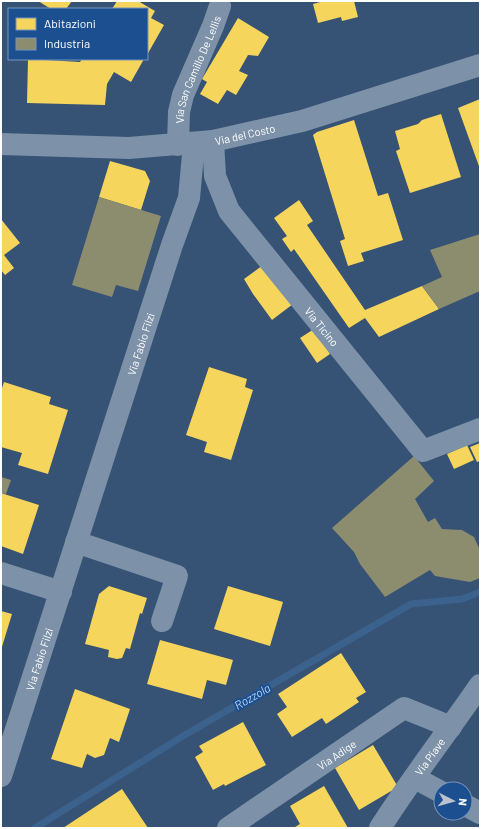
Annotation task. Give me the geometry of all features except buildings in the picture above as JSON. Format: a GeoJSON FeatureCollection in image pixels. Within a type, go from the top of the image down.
{"type":"FeatureCollection","features":[{"type":"Feature","properties":{"kind":"street","name":"Via San Camillo De Lellis"},"geometry":{"type":"LineString","coordinates":[[195,143],[179,112],[183,95],[222,3]]}},
{"type":"Feature","properties":{"kind":"street","name":"Via del Costo"},"geometry":{"type":"LineString","coordinates":[[1,144],[129,148],[195,143],[302,121],[480,65]]}},
{"type":"Feature","properties":{"kind":"street","name":"Via Ticino"},"geometry":{"type":"LineString","coordinates":[[195,143],[215,176],[229,211],[423,451],[480,429]]}},
{"type":"Feature","properties":{"kind":"street","name":"Via Fabio Filzi"},"geometry":{"type":"LineString","coordinates":[[1,776],[172,245],[189,198],[195,143]]}},
{"type":"Feature","properties":{"kind":"street"},"geometry":{"type":"LineString","coordinates":[[76,542],[177,576],[162,621]]}},
{"type":"Feature","properties":{"kind":"street"},"geometry":{"type":"LineString","coordinates":[[1,573],[61,592]]}},
{"type":"Feature","properties":{"kind":"street","name":"Via Piave"},"geometry":{"type":"LineString","coordinates":[[380,828],[402,794],[415,778],[480,685]]}},
{"type":"Feature","properties":{"kind":"street","name":"Via Adige"},"geometry":{"type":"LineString","coordinates":[[228,828],[404,708],[451,727]]}},
{"type":"Feature","properties":{"kind":"street"},"geometry":{"type":"LineString","coordinates":[[415,778],[433,788]]}},
{"type":"Feature","properties":{"kind":"waterway","name":"Rozzola"},"geometry":{"type":"LineString","coordinates":[[35,828],[183,736],[411,604],[462,599],[480,592]]}}]}
